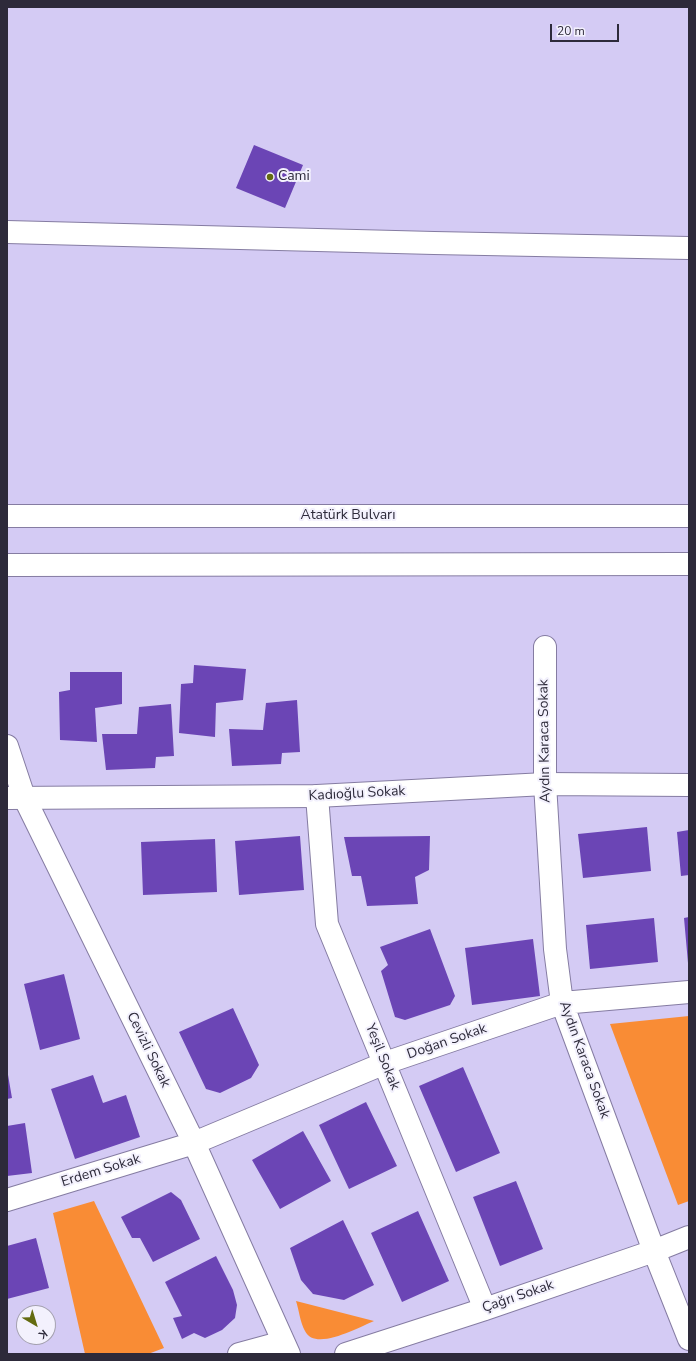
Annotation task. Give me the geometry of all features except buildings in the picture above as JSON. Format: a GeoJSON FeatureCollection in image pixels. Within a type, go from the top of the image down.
{"type":"FeatureCollection","features":[{"type":"Feature","properties":{"kind":"street"},"geometry":{"type":"LineString","coordinates":[[7,232],[689,248]]}},
{"type":"Feature","properties":{"kind":"street","name":"Atatürk Bulvarı"},"geometry":{"type":"LineString","coordinates":[[7,516],[689,516]]}},
{"type":"Feature","properties":{"kind":"street"},"geometry":{"type":"LineString","coordinates":[[7,565],[689,564]]}},
{"type":"Feature","properties":{"kind":"street","name":"Aydın Karaca Sokak"},"geometry":{"type":"LineString","coordinates":[[545,648],[545,784],[555,949],[562,1003],[654,1251],[689,1339]]}},
{"type":"Feature","properties":{"kind":"street","name":"Cevizli Sokak"},"geometry":{"type":"LineString","coordinates":[[7,746],[16,798],[194,1143],[286,1348]]}},
{"type":"Feature","properties":{"kind":"street","name":"Kadıoğlu Sokak"},"geometry":{"type":"LineString","coordinates":[[16,798],[317,796],[545,784],[689,785]]}},
{"type":"Feature","properties":{"kind":"street","name":"Yeşil Sokak"},"geometry":{"type":"LineString","coordinates":[[317,796],[326,924],[485,1309]]}},
{"type":"Feature","properties":{"kind":"street","name":"Doğan Sokak"},"geometry":{"type":"LineString","coordinates":[[194,1143],[384,1063],[562,1003],[689,992]]}},
{"type":"Feature","properties":{"kind":"street","name":"Erdem Sokak"},"geometry":{"type":"LineString","coordinates":[[7,1200],[194,1143]]}},
{"type":"Feature","properties":{"kind":"street","name":"Çağrı Sokak"},"geometry":{"type":"LineString","coordinates":[[346,1354],[485,1309],[654,1251],[689,1237]]}},
{"type":"Feature","properties":{"kind":"street"},"geometry":{"type":"LineString","coordinates":[[239,1354],[286,1348]]}},
{"type":"Feature","properties":{"kind":"shaded area"},"geometry":{"type":"Polygon","coordinates":[[[689,1016],[689,1201],[678,1205],[610,1024],[689,1016]]]}},
{"type":"Feature","properties":{"kind":"shaded area"},"geometry":{"type":"Polygon","coordinates":[[[94,1201],[164,1348],[148,1354],[85,1354],[53,1213],[94,1201]]]}},
{"type":"Feature","properties":{"kind":"shaded area"},"geometry":{"type":"Polygon","coordinates":[[[296,1301],[374,1321],[327,1339],[310,1337],[303,1327],[296,1301]]]}},
{"type":"Feature","properties":{"kind":"place","name":"Cami"},"geometry":{"type":"Point","coordinates":[270,177]}}]}
